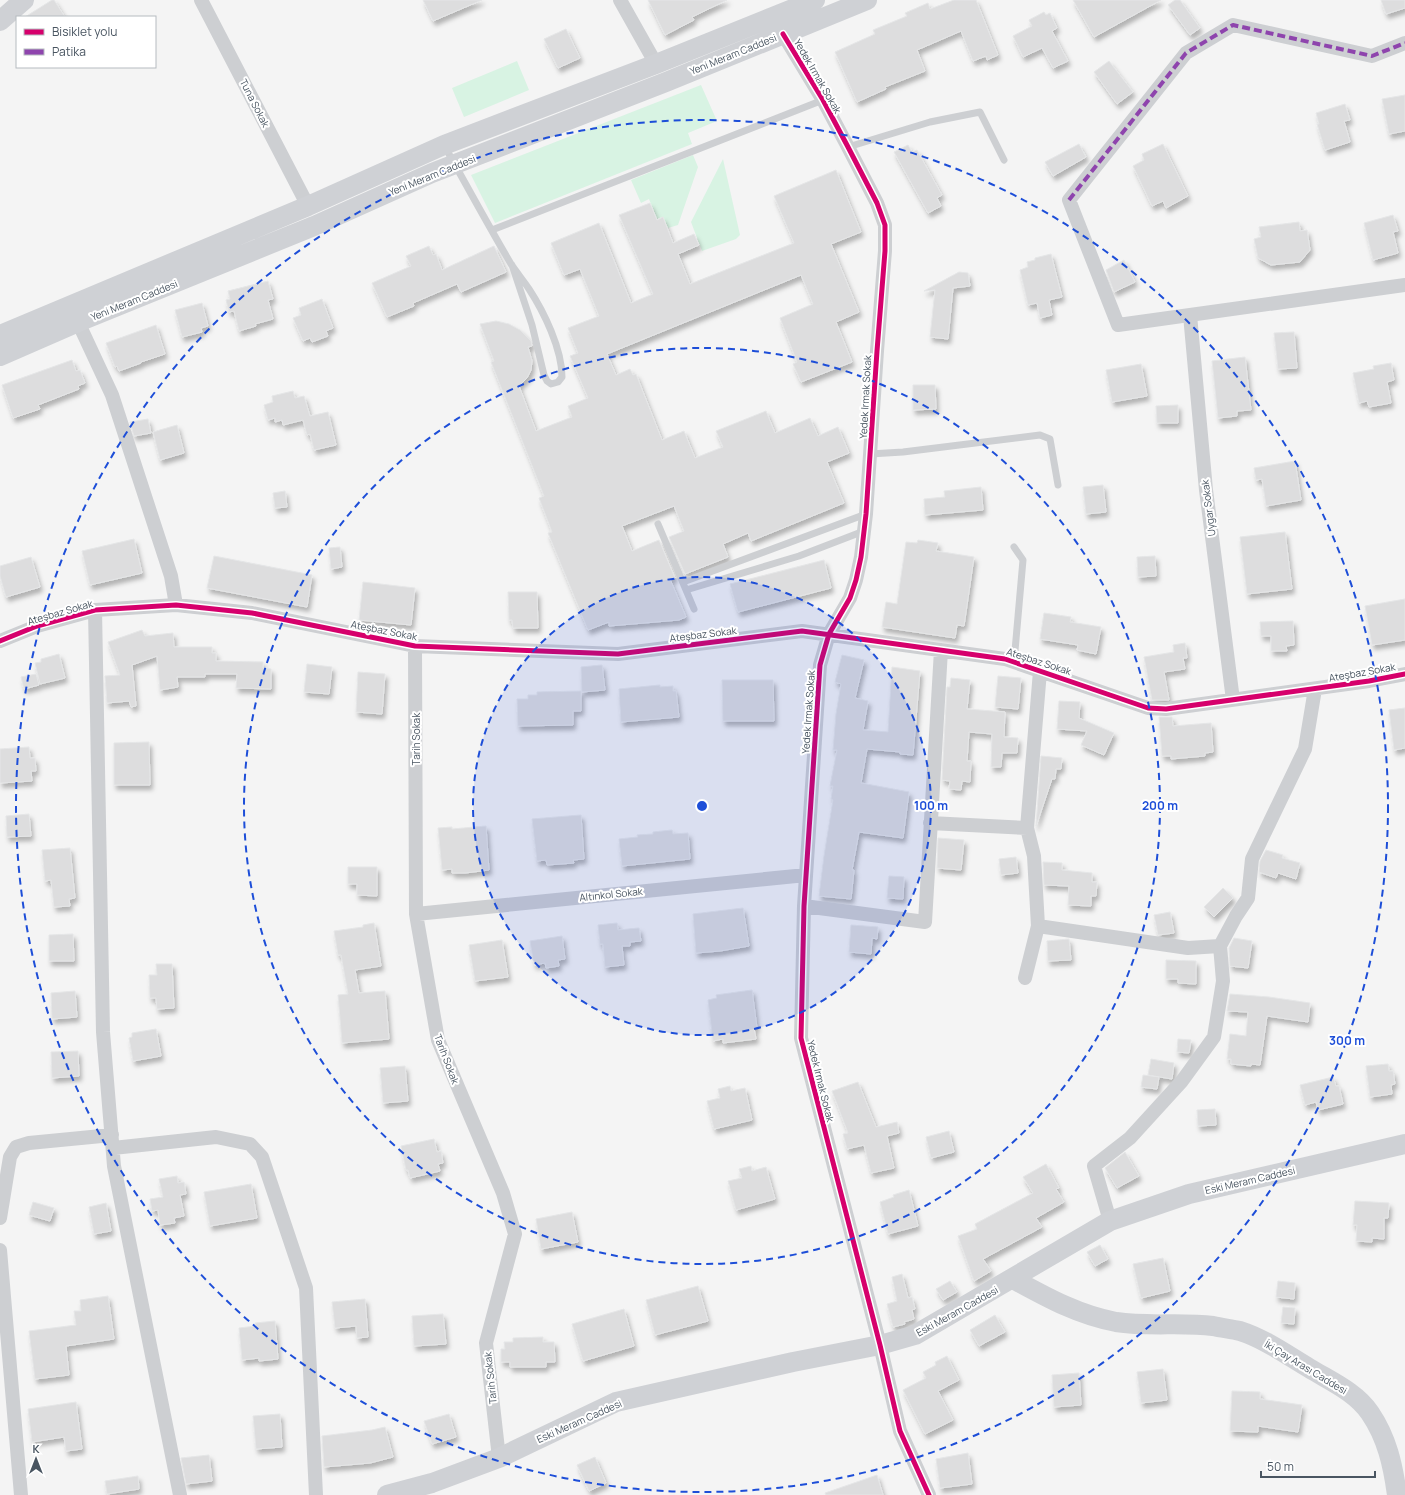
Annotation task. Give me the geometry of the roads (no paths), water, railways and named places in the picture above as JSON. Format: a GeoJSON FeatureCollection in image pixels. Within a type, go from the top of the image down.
{"type":"FeatureCollection","features":[{"type":"Feature","properties":{"kind":"main road"},"geometry":{"type":"LineString","coordinates":[[0,21],[24,0]]}},
{"type":"Feature","properties":{"kind":"main road","name":"Yeni Meram Caddesi"},"geometry":{"type":"LineString","coordinates":[[0,335],[308,206],[444,145],[656,64],[815,0]]}},
{"type":"Feature","properties":{"kind":"main road","name":"Yeni Meram Caddesi"},"geometry":{"type":"LineString","coordinates":[[0,356],[78,322],[314,226],[432,173],[868,0]]}},
{"type":"Feature","properties":{"kind":"main road","name":"Eski Meram Caddesi"},"geometry":{"type":"LineString","coordinates":[[387,1495],[432,1483],[499,1458],[616,1402],[793,1362],[880,1345],[914,1335],[1013,1279],[1110,1221],[1189,1194],[1405,1144]]}},
{"type":"Feature","properties":{"kind":"main road","name":"İki Çay Arası Caddesi"},"geometry":{"type":"LineString","coordinates":[[1013,1279],[1058,1303],[1087,1315],[1116,1322],[1213,1326],[1239,1331],[1267,1343],[1349,1392],[1369,1411],[1382,1433],[1393,1466],[1397,1495]]}},
{"type":"Feature","properties":{"kind":"street","name":"Tuna Sokak"},"geometry":{"type":"LineString","coordinates":[[201,0],[308,206]]}},
{"type":"Feature","properties":{"kind":"street"},"geometry":{"type":"LineString","coordinates":[[620,0],[656,64]]}},
{"type":"Feature","properties":{"kind":"street"},"geometry":{"type":"LineString","coordinates":[[1405,43],[1372,56],[1233,25],[1186,53],[1069,200],[1118,325],[1405,285]]}},
{"type":"Feature","properties":{"kind":"street","name":"Yedek Irmak Sokak"},"geometry":{"type":"LineString","coordinates":[[783,34],[823,100],[877,202],[885,225],[885,251],[864,531],[859,564],[850,598],[829,634],[820,665],[804,906],[801,1038],[880,1345],[900,1431],[929,1495]]}},
{"type":"Feature","properties":{"kind":"street","name":"Uygar Sokak"},"geometry":{"type":"LineString","coordinates":[[1190,315],[1206,490],[1233,700]]}},
{"type":"Feature","properties":{"kind":"street"},"geometry":{"type":"LineString","coordinates":[[78,322],[112,395],[171,576],[176,605]]}},
{"type":"Feature","properties":{"kind":"street","name":"Ateşbaz Sokak"},"geometry":{"type":"LineString","coordinates":[[0,641],[37,626],[95,610],[176,605],[252,613],[415,646],[618,654],[802,631],[1005,659],[1148,708],[1166,709],[1315,689],[1405,674]]}},
{"type":"Feature","properties":{"kind":"street"},"geometry":{"type":"LineString","coordinates":[[95,610],[103,1032],[114,1166],[180,1495]]}},
{"type":"Feature","properties":{"kind":"street","name":"Tarih Sokak"},"geometry":{"type":"LineString","coordinates":[[415,646],[416,914],[438,1040],[503,1193],[515,1234],[486,1343],[499,1458]]}},
{"type":"Feature","properties":{"kind":"street"},"geometry":{"type":"LineString","coordinates":[[804,906],[925,922],[941,650]]}},
{"type":"Feature","properties":{"kind":"street"},"geometry":{"type":"LineString","coordinates":[[1025,978],[1038,926],[1034,856],[1027,828],[1040,671]]}},
{"type":"Feature","properties":{"kind":"street"},"geometry":{"type":"LineString","coordinates":[[1110,1221],[1094,1166],[1130,1138],[1182,1081],[1214,1037],[1223,981],[1220,946],[1236,916],[1248,898],[1252,859],[1290,783],[1305,749],[1315,689]]}},
{"type":"Feature","properties":{"kind":"street"},"geometry":{"type":"LineString","coordinates":[[930,824],[1027,828]]}},
{"type":"Feature","properties":{"kind":"street","name":"Altınkol Sokak"},"geometry":{"type":"LineString","coordinates":[[416,914],[806,875]]}},
{"type":"Feature","properties":{"kind":"street"},"geometry":{"type":"LineString","coordinates":[[1038,926],[1188,948],[1220,946]]}},
{"type":"Feature","properties":{"kind":"street"},"geometry":{"type":"LineString","coordinates":[[0,1218],[10,1157],[16,1147],[29,1143],[112,1142],[216,1137],[250,1144],[262,1157],[306,1288],[316,1495]]}},
{"type":"Feature","properties":{"kind":"street"},"geometry":{"type":"LineString","coordinates":[[0,1250],[21,1495]]}},
{"type":"Feature","properties":{"kind":"lane"},"geometry":{"type":"LineString","coordinates":[[492,230],[823,100]]}},
{"type":"Feature","properties":{"kind":"lane"},"geometry":{"type":"LineString","coordinates":[[848,147],[930,122],[980,112],[1004,160]]}},
{"type":"Feature","properties":{"kind":"lane"},"geometry":{"type":"LineString","coordinates":[[444,145],[512,266],[529,289],[547,322],[557,349],[562,371],[562,377],[558,382],[551,384],[547,381],[544,375],[532,325],[512,266]]}},
{"type":"Feature","properties":{"kind":"lane"},"geometry":{"type":"LineString","coordinates":[[870,454],[903,452],[1040,435],[1050,439],[1058,485]]}},
{"type":"Feature","properties":{"kind":"lane"},"geometry":{"type":"LineString","coordinates":[[683,582],[866,514]]}},
{"type":"Feature","properties":{"kind":"lane"},"geometry":{"type":"LineString","coordinates":[[658,524],[694,609]]}},
{"type":"Feature","properties":{"kind":"lane"},"geometry":{"type":"LineString","coordinates":[[686,590],[818,549],[864,531]]}},
{"type":"Feature","properties":{"kind":"lane"},"geometry":{"type":"LineString","coordinates":[[1014,547],[1024,560],[1014,662]]}},
{"type":"Feature","properties":{"kind":"lane"},"geometry":{"type":"LineString","coordinates":[[769,550],[775,563]]}}]}
